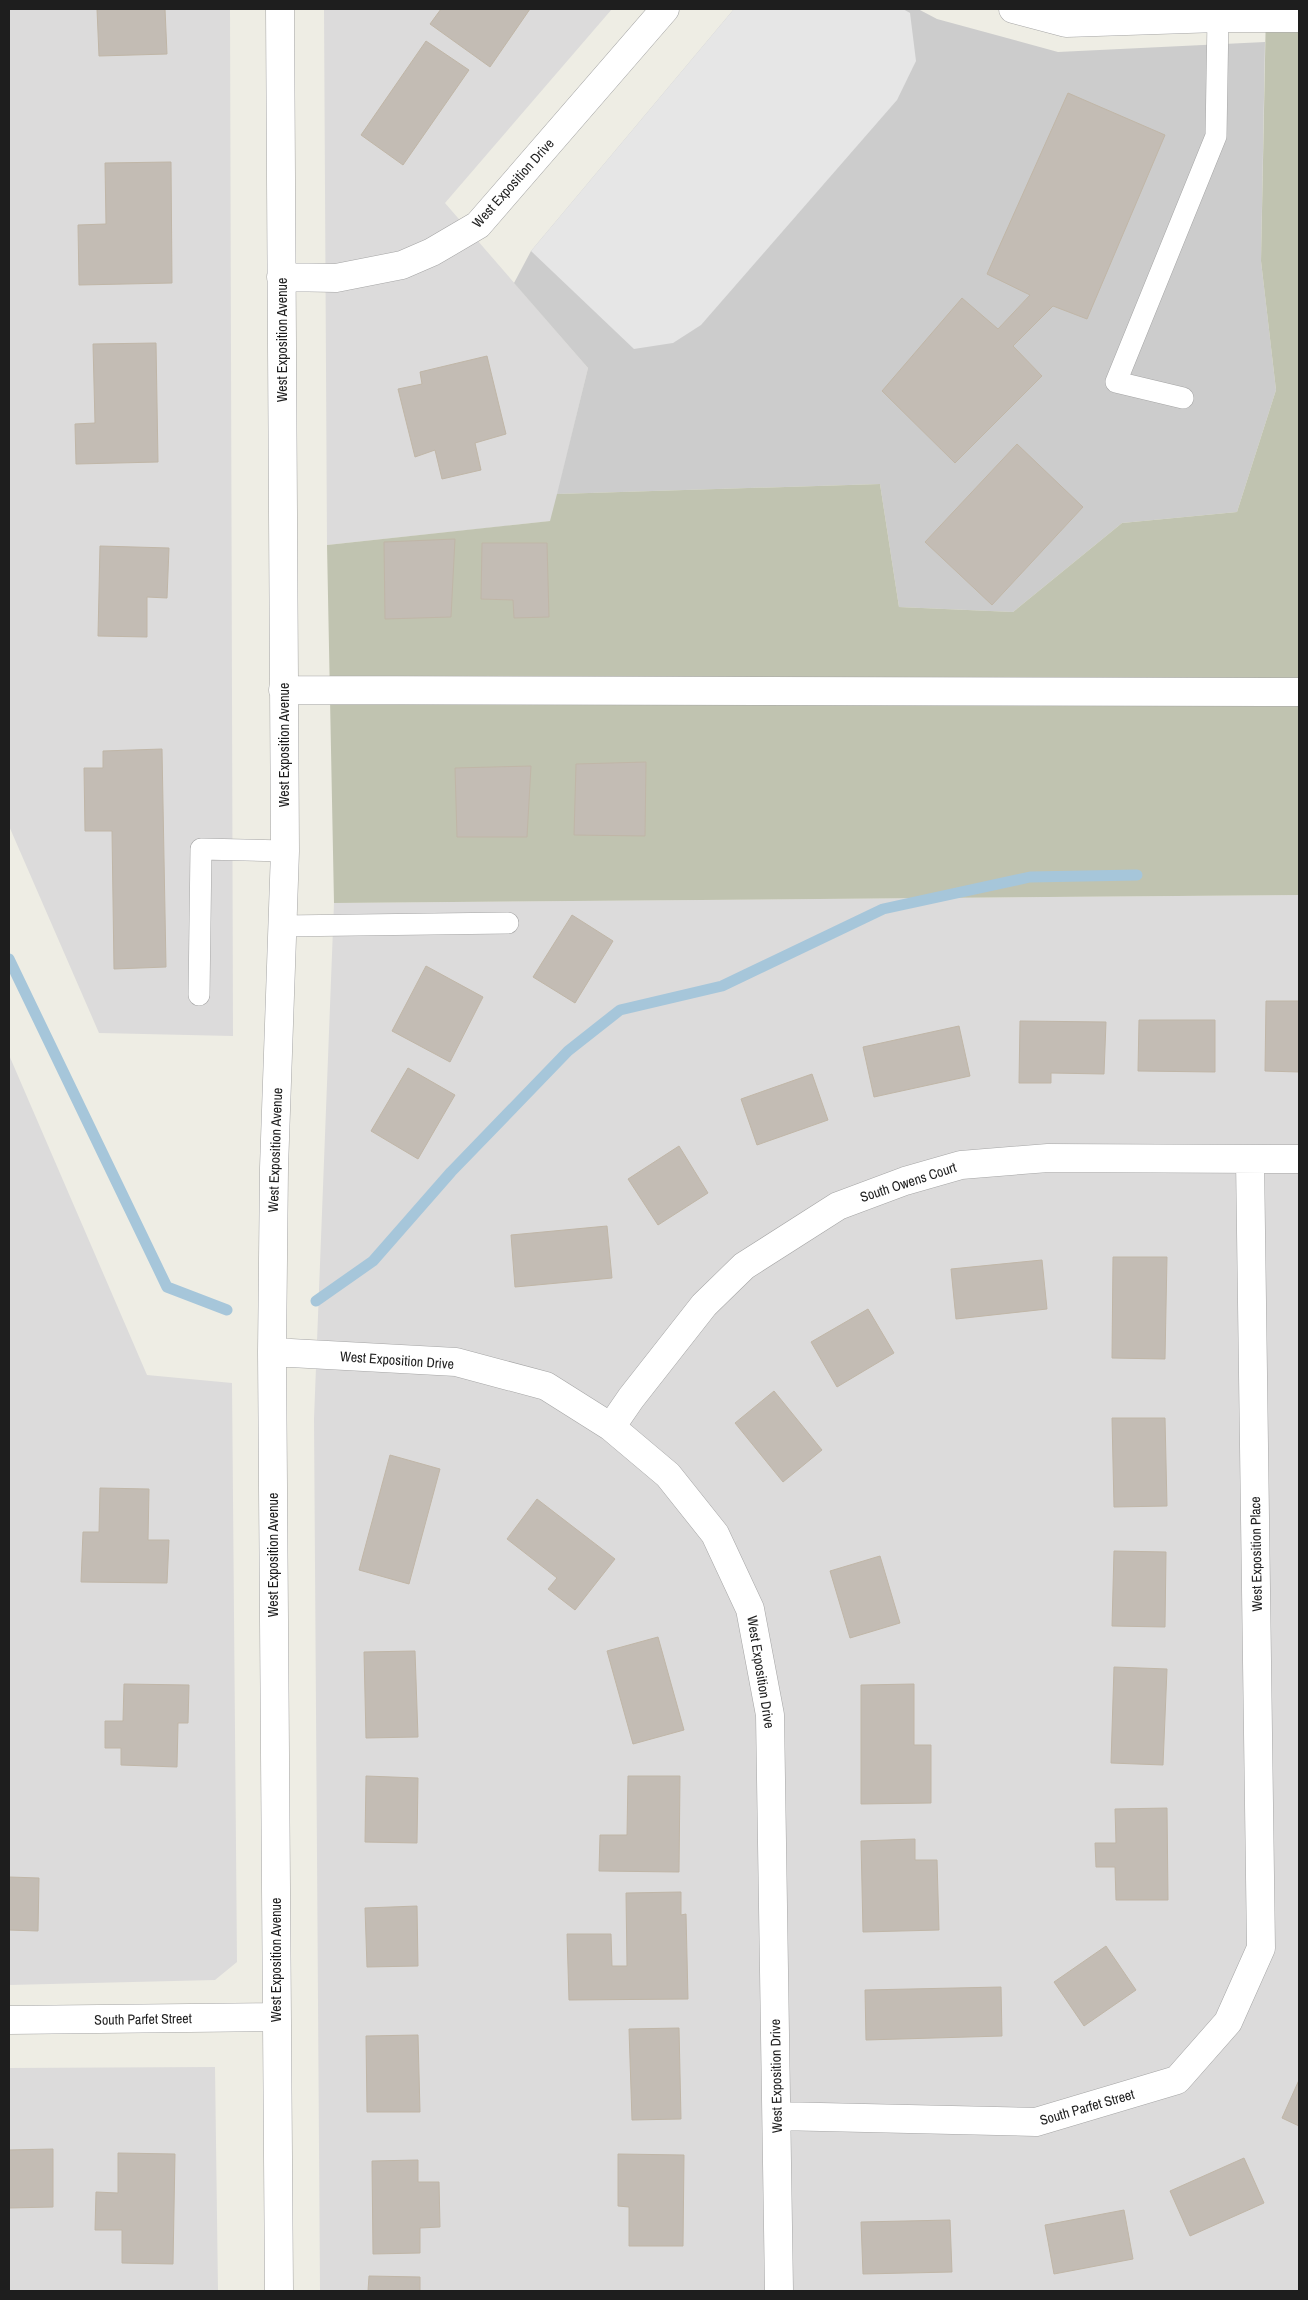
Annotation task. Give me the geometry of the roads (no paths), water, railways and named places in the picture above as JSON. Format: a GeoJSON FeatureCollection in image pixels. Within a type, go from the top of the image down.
{"type":"FeatureCollection","features":[{"type":"Feature","properties":{"kind":"street","name":"West Exposition Avenue"},"geometry":{"type":"LineString","coordinates":[[279,2291],[272,1352],[274,1178],[284,851],[280,9]]}},
{"type":"Feature","properties":{"kind":"street","name":"West Exposition Drive"},"geometry":{"type":"LineString","coordinates":[[281,277],[336,278],[402,265],[432,252],[478,225],[665,9]]}},
{"type":"Feature","properties":{"kind":"street"},"geometry":{"type":"LineString","coordinates":[[1013,9],[1066,23],[1218,18],[1299,18]]}},
{"type":"Feature","properties":{"kind":"street"},"geometry":{"type":"LineString","coordinates":[[283,690],[1299,692]]}},
{"type":"Feature","properties":{"kind":"street","name":"South Owens Court"},"geometry":{"type":"LineString","coordinates":[[611,1427],[631,1398],[704,1305],[744,1266],[838,1206],[905,1180],[961,1165],[1048,1158],[1299,1159]]}},
{"type":"Feature","properties":{"kind":"street","name":"West Exposition Place"},"geometry":{"type":"LineString","coordinates":[[1250,1159],[1261,1948]]}},
{"type":"Feature","properties":{"kind":"street","name":"West Exposition Drive"},"geometry":{"type":"LineString","coordinates":[[272,1352],[456,1362],[546,1386],[611,1427],[668,1474],[715,1534],[750,1609],[770,1715],[779,2291]]}},
{"type":"Feature","properties":{"kind":"street","name":"South Parfet Street"},"geometry":{"type":"LineString","coordinates":[[777,2116],[1036,2122],[1176,2080],[1228,2022],[1261,1948]]}},
{"type":"Feature","properties":{"kind":"street","name":"South Parfet Street"},"geometry":{"type":"LineString","coordinates":[[9,2020],[276,2017]]}},
{"type":"Feature","properties":{"kind":"lane"},"geometry":{"type":"LineString","coordinates":[[1183,398],[1116,382],[1216,136],[1218,18]]}},
{"type":"Feature","properties":{"kind":"lane"},"geometry":{"type":"LineString","coordinates":[[199,995],[201,849],[284,851]]}},
{"type":"Feature","properties":{"kind":"lane"},"geometry":{"type":"LineString","coordinates":[[283,926],[508,923]]}},
{"type":"Feature","properties":{"kind":"waterway"},"geometry":{"type":"LineString","coordinates":[[316,1301],[373,1261],[451,1172],[568,1051],[620,1010],[722,986],[883,909],[1030,877],[1137,875]]}},
{"type":"Feature","properties":{"kind":"waterway"},"geometry":{"type":"LineString","coordinates":[[9,959],[167,1287],[227,1310]]}}]}
